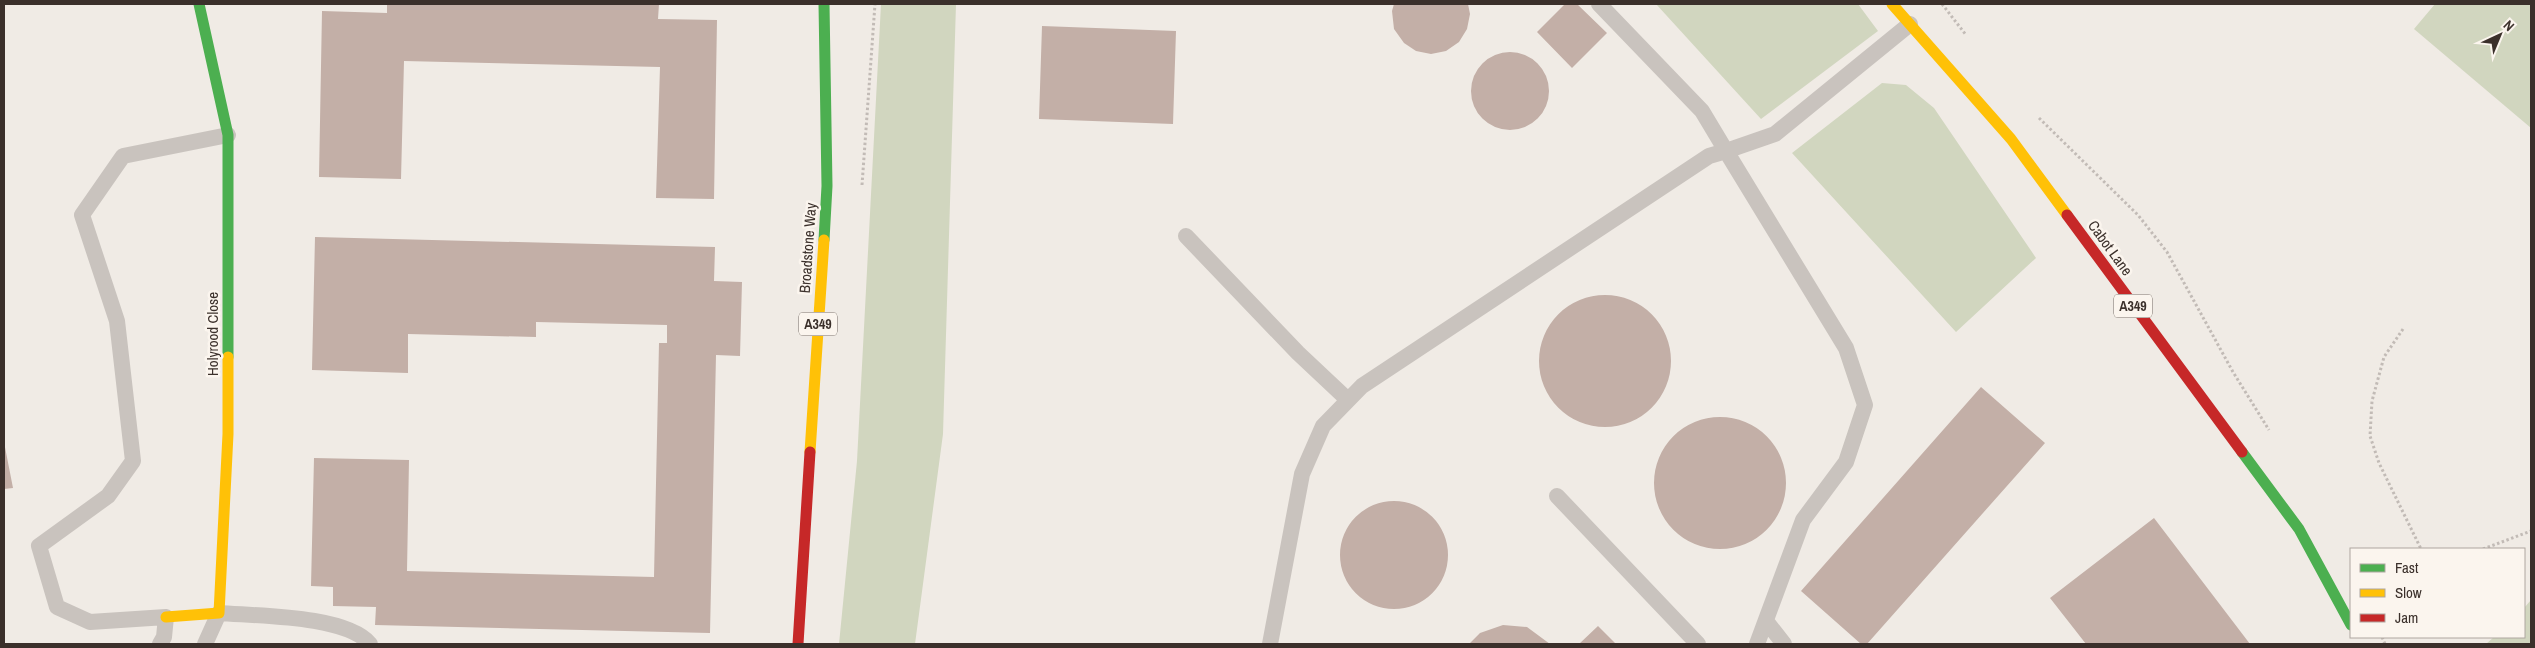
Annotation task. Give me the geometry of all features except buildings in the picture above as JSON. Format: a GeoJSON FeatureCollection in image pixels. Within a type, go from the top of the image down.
{"type":"FeatureCollection","features":[{"type":"Feature","properties":{"kind":"main road","name":"Holyrood Close"},"geometry":{"type":"LineString","coordinates":[[199,4],[228,135],[228,434],[219,614]]}},
{"type":"Feature","properties":{"kind":"main road","name":"Broadstone Way"},"geometry":{"type":"LineString","coordinates":[[798,644],[827,186],[824,4]]}},
{"type":"Feature","properties":{"kind":"main road","name":"Cabot Lane"},"geometry":{"type":"LineString","coordinates":[[1892,4],[2011,139],[2299,529],[2350,622]]}},
{"type":"Feature","properties":{"kind":"main road"},"geometry":{"type":"LineString","coordinates":[[166,616],[219,614]]}},
{"type":"Feature","properties":{"kind":"lane"},"geometry":{"type":"LineString","coordinates":[[1599,4],[1702,111],[1846,348],[1864,406],[1846,462],[1803,520],[1757,644]]}},
{"type":"Feature","properties":{"kind":"lane"},"geometry":{"type":"LineString","coordinates":[[1270,644],[1302,474],[1323,426],[1362,386],[1709,156],[1775,134],[1910,24]]}},
{"type":"Feature","properties":{"kind":"lane"},"geometry":{"type":"LineString","coordinates":[[160,644],[164,637],[166,616],[90,622],[57,607],[39,546],[108,496],[133,461],[117,321],[82,215],[123,156],[228,135]]}},
{"type":"Feature","properties":{"kind":"lane"},"geometry":{"type":"LineString","coordinates":[[1186,236],[1298,353],[1348,400]]}},
{"type":"Feature","properties":{"kind":"lane"},"geometry":{"type":"LineString","coordinates":[[1557,496],[1698,644]]}},
{"type":"Feature","properties":{"kind":"lane"},"geometry":{"type":"LineString","coordinates":[[205,644],[219,614],[313,620],[344,629],[370,644]]}},
{"type":"Feature","properties":{"kind":"lane"},"geometry":{"type":"LineString","coordinates":[[1766,621],[1784,644]]}},
{"type":"Feature","properties":{"kind":"path"},"geometry":{"type":"LineString","coordinates":[[1942,4],[1970,40]]}},
{"type":"Feature","properties":{"kind":"path"},"geometry":{"type":"LineString","coordinates":[[2032,111],[2138,215],[2167,252],[2233,372],[2270,431]]}},
{"type":"Feature","properties":{"kind":"path"},"geometry":{"type":"LineString","coordinates":[[2403,329],[2384,357],[2372,401],[2370,436],[2379,464],[2421,548]]}},
{"type":"Feature","properties":{"kind":"path"},"geometry":{"type":"LineString","coordinates":[[2486,548],[2531,531]]}},
{"type":"Feature","properties":{"kind":"green space"},"geometry":{"type":"Polygon","coordinates":[[[881,4],[956,4],[943,434],[915,644],[839,644],[857,461],[881,4]]]}},
{"type":"Feature","properties":{"kind":"green space"},"geometry":{"type":"Polygon","coordinates":[[[1656,4],[1858,4],[1878,31],[1761,119],[1656,4]]]}},
{"type":"Feature","properties":{"kind":"green space"},"geometry":{"type":"Polygon","coordinates":[[[2435,4],[2531,4],[2531,128],[2414,29],[2435,4]]]}},
{"type":"Feature","properties":{"kind":"green space"},"geometry":{"type":"Polygon","coordinates":[[[1882,83],[1906,85],[1934,108],[2036,258],[1956,332],[1792,153],[1882,83]]]}},
{"type":"Feature","properties":{"kind":"green space"},"geometry":{"type":"Polygon","coordinates":[[[2531,600],[2531,644],[2486,644],[2493,638],[2525,638],[2525,607],[2531,600]]]}},
{"type":"Feature","properties":{"kind":"traffic: fast"},"geometry":{"type":"LineString","coordinates":[[199,4],[228,135],[228,357]]}},
{"type":"Feature","properties":{"kind":"traffic: fast"},"geometry":{"type":"LineString","coordinates":[[824,4],[827,186],[824,240]]}},
{"type":"Feature","properties":{"kind":"traffic: fast"},"geometry":{"type":"LineString","coordinates":[[2242,452],[2299,529],[2350,623]]}},
{"type":"Feature","properties":{"kind":"traffic: slow"},"geometry":{"type":"LineString","coordinates":[[1892,4],[2011,139],[2067,215]]}},
{"type":"Feature","properties":{"kind":"traffic: slow"},"geometry":{"type":"LineString","coordinates":[[810,452],[824,240]]}},
{"type":"Feature","properties":{"kind":"traffic: slow"},"geometry":{"type":"LineString","coordinates":[[166,617],[219,613],[228,434],[228,357]]}},
{"type":"Feature","properties":{"kind":"traffic: jam"},"geometry":{"type":"LineString","coordinates":[[2067,215],[2242,452]]}},
{"type":"Feature","properties":{"kind":"traffic: jam"},"geometry":{"type":"LineString","coordinates":[[798,644],[810,452]]}}]}
